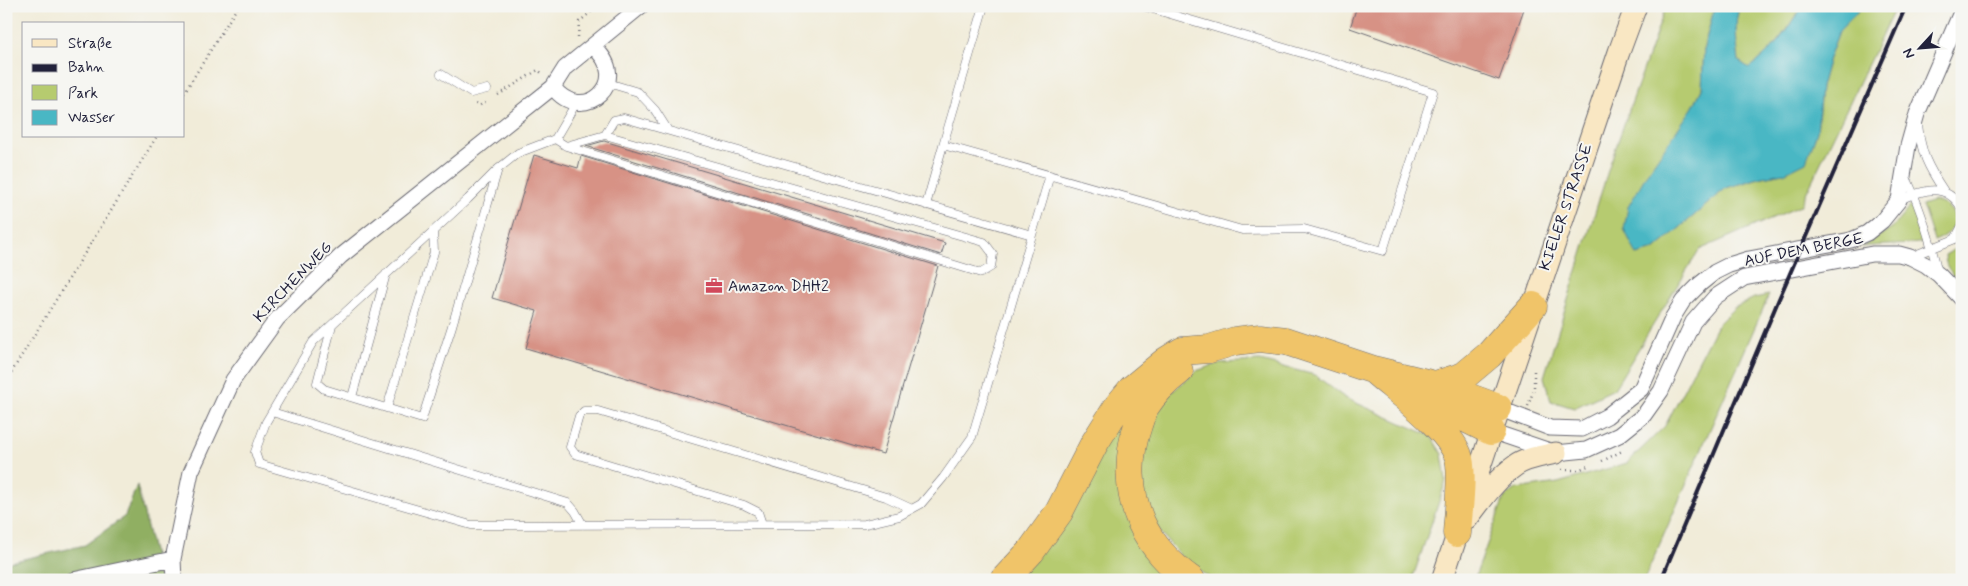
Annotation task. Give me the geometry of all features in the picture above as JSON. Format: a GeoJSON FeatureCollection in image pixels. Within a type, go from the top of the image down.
{"type":"FeatureCollection","features":[{"type":"Feature","properties":{"kind":"highway"},"geometry":{"type":"LineString","coordinates":[[1436,386],[1464,376],[1489,355],[1533,306]]}},
{"type":"Feature","properties":{"kind":"highway"},"geometry":{"type":"LineString","coordinates":[[1004,580],[1046,532],[1059,512],[1094,444],[1118,406],[1132,389],[1166,361],[1182,351],[1209,349],[1234,341],[1260,338],[1286,340],[1374,370],[1494,420]]}},
{"type":"Feature","properties":{"kind":"highway"},"geometry":{"type":"LineString","coordinates":[[1191,580],[1168,560],[1153,543],[1141,524],[1134,503],[1130,467],[1134,438],[1144,408],[1166,380],[1209,349]]}},
{"type":"Feature","properties":{"kind":"highway"},"geometry":{"type":"LineString","coordinates":[[1374,370],[1436,386],[1494,420]]}},
{"type":"Feature","properties":{"kind":"highway"},"geometry":{"type":"LineString","coordinates":[[1374,370],[1427,416],[1448,438],[1459,456],[1461,483],[1457,533]]}},
{"type":"Feature","properties":{"kind":"main road","name":"KIELER STRASSE"},"geometry":{"type":"LineString","coordinates":[[1442,578],[1494,420],[1636,6]]}},
{"type":"Feature","properties":{"kind":"main road"},"geometry":{"type":"LineString","coordinates":[[1457,533],[1496,484],[1515,466],[1536,458],[1558,462]]}},
{"type":"Feature","properties":{"kind":"street","name":"KIRCHENWEG"},"geometry":{"type":"LineString","coordinates":[[174,580],[173,559],[191,472],[233,380],[277,319],[341,256],[552,87],[565,68],[641,6]]}},
{"type":"Feature","properties":{"kind":"street"},"geometry":{"type":"LineString","coordinates":[[1899,200],[1908,146],[1917,114],[1962,10]]}},
{"type":"Feature","properties":{"kind":"street"},"geometry":{"type":"LineString","coordinates":[[552,87],[558,95],[576,103],[586,102],[595,98],[603,91],[608,83],[608,63],[603,54],[592,46]]}},
{"type":"Feature","properties":{"kind":"street","name":"AUF DEM BERGE"},"geometry":{"type":"LineString","coordinates":[[1494,420],[1550,428],[1582,429],[1607,416],[1641,389],[1673,317],[1689,296],[1715,272],[1729,265],[1749,260],[1851,240],[1866,233],[1882,221],[1899,200]]}},
{"type":"Feature","properties":{"kind":"street","name":"AUF DEM BERGE"},"geometry":{"type":"LineString","coordinates":[[1494,420],[1558,462],[1619,435],[1644,415],[1660,391],[1693,322],[1715,297],[1744,278],[1872,254],[1899,254],[1910,257]]}},
{"type":"Feature","properties":{"kind":"street"},"geometry":{"type":"LineString","coordinates":[[1910,257],[1938,275],[1962,299]]}},
{"type":"Feature","properties":{"kind":"street"},"geometry":{"type":"LineString","coordinates":[[73,580],[173,559]]}},
{"type":"Feature","properties":{"kind":"lane"},"geometry":{"type":"LineString","coordinates":[[926,205],[984,6]]}},
{"type":"Feature","properties":{"kind":"lane"},"geometry":{"type":"LineString","coordinates":[[943,145],[1242,230],[1304,229],[1383,251],[1433,92],[1144,6]]}},
{"type":"Feature","properties":{"kind":"lane"},"geometry":{"type":"LineString","coordinates":[[442,74],[471,93],[487,90]]}},
{"type":"Feature","properties":{"kind":"lane"},"geometry":{"type":"LineString","coordinates":[[608,83],[638,92],[655,110],[667,129]]}},
{"type":"Feature","properties":{"kind":"lane"},"geometry":{"type":"LineString","coordinates":[[576,103],[555,139],[518,153],[498,169],[313,342],[272,412],[255,452],[259,464],[471,525],[865,524],[899,516],[921,504],[943,478],[972,437],[1050,175]]}},
{"type":"Feature","properties":{"kind":"lane"},"geometry":{"type":"LineString","coordinates":[[1917,114],[1920,141],[1927,165],[1944,191]]}},
{"type":"Feature","properties":{"kind":"lane"},"geometry":{"type":"LineString","coordinates":[[605,135],[614,120],[624,118],[1032,235]]}},
{"type":"Feature","properties":{"kind":"lane"},"geometry":{"type":"LineString","coordinates":[[555,139],[566,146],[981,273],[991,267],[993,254],[984,242],[605,135],[566,146]]}},
{"type":"Feature","properties":{"kind":"lane"},"geometry":{"type":"LineString","coordinates":[[332,325],[317,383],[324,389],[422,419],[452,326],[498,169]]}},
{"type":"Feature","properties":{"kind":"lane"},"geometry":{"type":"LineString","coordinates":[[1904,174],[1914,194],[1932,249],[1938,275]]}},
{"type":"Feature","properties":{"kind":"lane"},"geometry":{"type":"LineString","coordinates":[[1899,200],[1928,191],[1944,191],[1960,202],[1962,208]]}},
{"type":"Feature","properties":{"kind":"lane"},"geometry":{"type":"LineString","coordinates":[[1910,257],[1955,239],[1962,226]]}},
{"type":"Feature","properties":{"kind":"lane"},"geometry":{"type":"LineString","coordinates":[[387,408],[434,252],[433,231]]}},
{"type":"Feature","properties":{"kind":"lane"},"geometry":{"type":"LineString","coordinates":[[352,398],[386,274]]}},
{"type":"Feature","properties":{"kind":"lane"},"geometry":{"type":"LineString","coordinates":[[762,524],[758,512],[744,505],[575,454],[570,447],[579,416],[584,411],[598,411],[878,495],[912,509]]}},
{"type":"Feature","properties":{"kind":"lane"},"geometry":{"type":"LineString","coordinates":[[272,412],[568,503],[583,525]]}},
{"type":"Feature","properties":{"kind":"path"},"geometry":{"type":"LineString","coordinates":[[185,92],[238,6]]}},
{"type":"Feature","properties":{"kind":"path"},"geometry":{"type":"LineString","coordinates":[[577,59],[579,22],[598,6]]}},
{"type":"Feature","properties":{"kind":"path"},"geometry":{"type":"LineString","coordinates":[[6,381],[156,138]]}},
{"type":"Feature","properties":{"kind":"path"},"geometry":{"type":"LineString","coordinates":[[1558,462],[1578,470],[1621,454],[1627,448]]}},
{"type":"Feature","properties":{"kind":"green space"},"geometry":{"type":"Polygon","coordinates":[[[1666,6],[1715,6],[1704,47],[1702,89],[1693,107],[1637,255],[1654,250],[1726,188],[1762,177],[1784,173],[1817,132],[1821,87],[1839,31],[1861,8],[1860,6],[1896,6],[1800,206],[1699,250],[1614,389],[1574,408],[1551,401],[1544,377],[1611,161],[1666,6]]]}},
{"type":"Feature","properties":{"kind":"green space"},"geometry":{"type":"Polygon","coordinates":[[[1740,6],[1802,6],[1772,48],[1749,68],[1739,61],[1736,26],[1740,6]]]}},
{"type":"Feature","properties":{"kind":"green space"},"geometry":{"type":"Polygon","coordinates":[[[1934,201],[1950,209],[1954,214],[1955,220],[1949,232],[1934,241],[1922,205],[1934,201]]]}},
{"type":"Feature","properties":{"kind":"green space"},"geometry":{"type":"Polygon","coordinates":[[[1912,204],[1924,242],[1862,247],[1893,227],[1912,204]]]}},
{"type":"Feature","properties":{"kind":"green space"},"geometry":{"type":"Polygon","coordinates":[[[1962,245],[1962,270],[1953,276],[1946,263],[1945,255],[1962,245]]]}},
{"type":"Feature","properties":{"kind":"green space"},"geometry":{"type":"Polygon","coordinates":[[[1769,295],[1644,580],[1474,580],[1504,498],[1516,489],[1558,483],[1627,463],[1665,426],[1717,325],[1734,308],[1754,298],[1769,295]]]}},
{"type":"Feature","properties":{"kind":"green space"},"geometry":{"type":"Polygon","coordinates":[[[1260,361],[1315,375],[1345,398],[1431,436],[1442,454],[1446,481],[1412,580],[1213,580],[1185,561],[1159,531],[1142,504],[1141,471],[1149,428],[1165,398],[1196,371],[1220,363],[1260,361]]]}},
{"type":"Feature","properties":{"kind":"green space"},"geometry":{"type":"Polygon","coordinates":[[[1129,403],[1119,445],[1172,580],[1018,580],[1129,403]]]}},
{"type":"Feature","properties":{"kind":"green space"},"geometry":{"type":"Polygon","coordinates":[[[137,485],[160,580],[6,580],[6,563],[85,545],[125,516],[137,485]]]}},
{"type":"Feature","properties":{"kind":"water"},"geometry":{"type":"Polygon","coordinates":[[[1715,6],[1740,6],[1736,26],[1739,61],[1749,68],[1772,48],[1802,6],[1860,6],[1861,8],[1839,31],[1829,58],[1821,87],[1817,132],[1806,162],[1784,173],[1762,177],[1726,188],[1654,250],[1637,255],[1624,229],[1628,207],[1648,172],[1693,107],[1702,89],[1704,47],[1715,6]]]}},
{"type":"Feature","properties":{"kind":"building"},"geometry":{"type":"Polygon","coordinates":[[[1357,6],[1525,6],[1499,80],[1350,28],[1357,6]]]}},
{"type":"Feature","properties":{"kind":"building"},"geometry":{"type":"Polygon","coordinates":[[[604,141],[945,243],[941,255],[586,146],[604,141]]]}},
{"type":"Feature","properties":{"kind":"building","name":"Amazon DHH2"},"geometry":{"type":"Polygon","coordinates":[[[534,155],[578,168],[581,156],[938,266],[883,454],[526,348],[537,311],[492,298],[534,155]]]}},
{"type":"Feature","properties":{"kind":"railway"},"geometry":{"type":"LineString","coordinates":[[1661,580],[1778,301],[1906,6]]}},
{"type":"Feature","properties":{"kind":"place","name":"Amazon DHH2"},"geometry":{"type":"Point","coordinates":[714,286]}}]}
